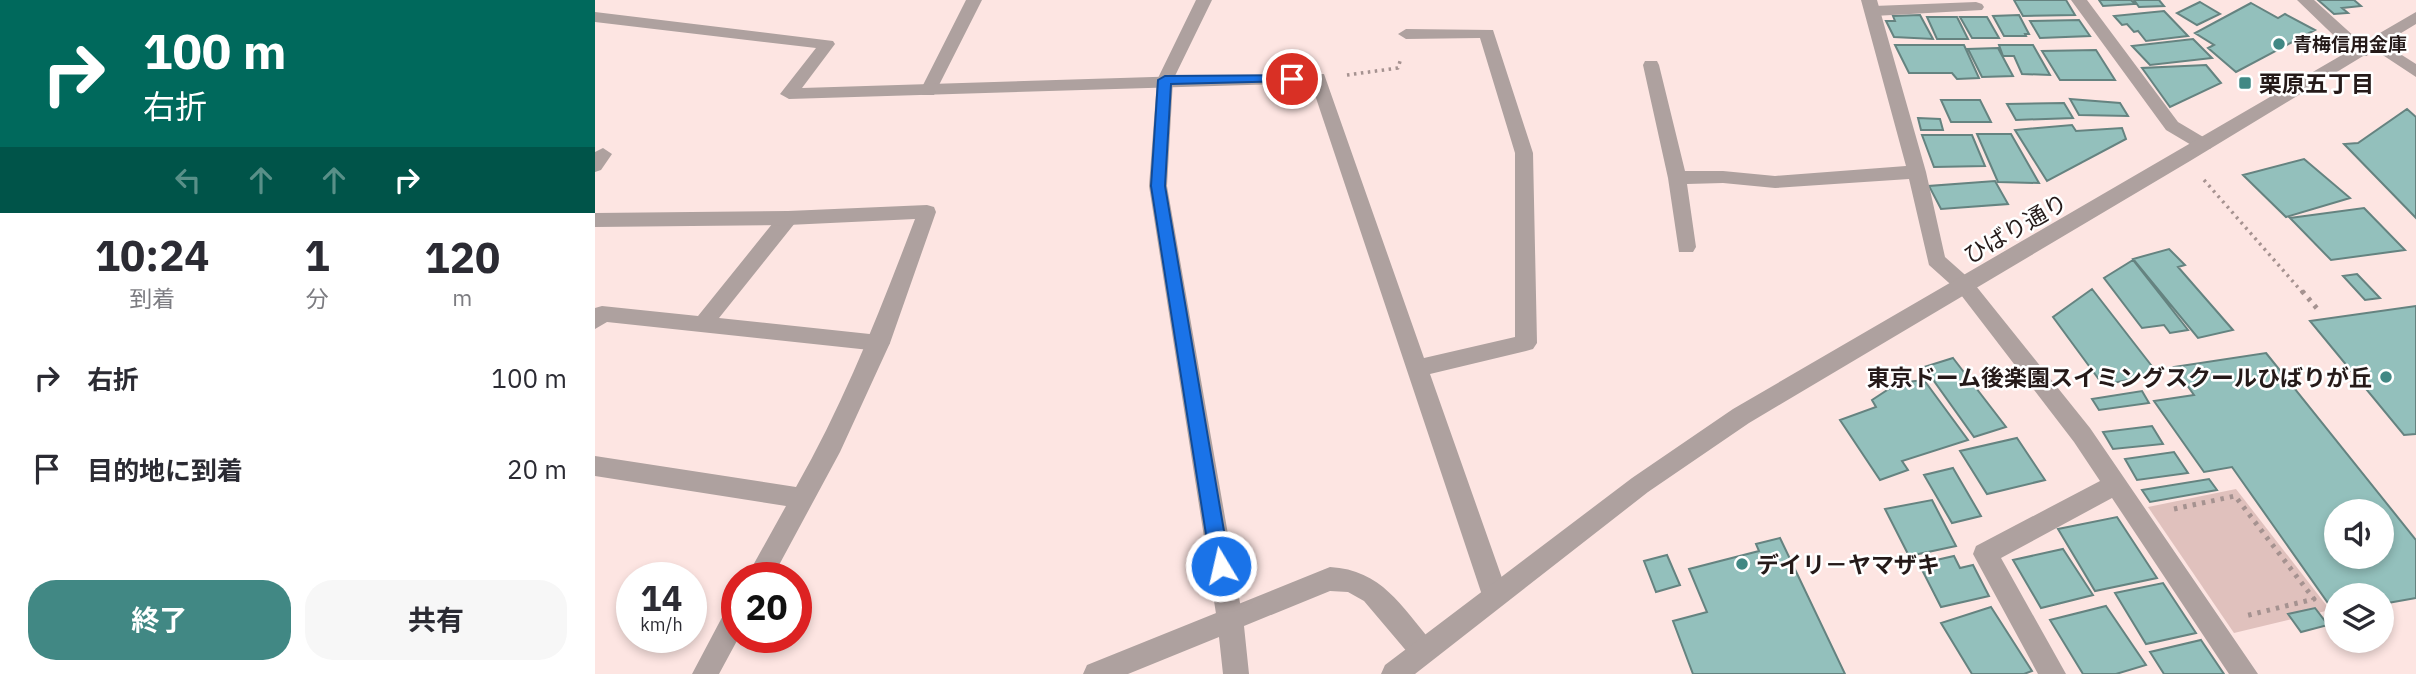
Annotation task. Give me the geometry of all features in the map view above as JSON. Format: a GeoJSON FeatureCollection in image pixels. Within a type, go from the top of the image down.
{"type":"FeatureCollection","features":[{"type":"Feature","properties":{"kind":"street"},"geometry":{"type":"LineString","coordinates":[[595,9],[605,0]]}},
{"type":"Feature","properties":{"kind":"street"},"geometry":{"type":"LineString","coordinates":[[928,91],[974,0]]}},
{"type":"Feature","properties":{"kind":"street"},"geometry":{"type":"LineString","coordinates":[[1204,0],[1165,80],[1158,186],[1230,620],[1236,674]]}},
{"type":"Feature","properties":{"kind":"street"},"geometry":{"type":"LineString","coordinates":[[2079,0],[2172,126],[2204,145]]}},
{"type":"Feature","properties":{"kind":"street"},"geometry":{"type":"LineString","coordinates":[[2305,0],[2368,48],[2416,72]]}},
{"type":"Feature","properties":{"kind":"street"},"geometry":{"type":"LineString","coordinates":[[1976,7],[1872,5],[1917,172],[1936,260],[1965,286],[2082,435],[2245,674]]}},
{"type":"Feature","properties":{"kind":"street"},"geometry":{"type":"LineString","coordinates":[[595,17],[827,44],[789,94],[928,91],[1165,80],[1318,78],[1495,595]]}},
{"type":"Feature","properties":{"kind":"street","name":"ひばり通り"},"geometry":{"type":"LineString","coordinates":[[1394,674],[1640,485],[1741,416],[2204,145],[2416,17]]}},
{"type":"Feature","properties":{"kind":"street"},"geometry":{"type":"LineString","coordinates":[[1406,34],[1487,33],[1524,153],[1526,343],[1417,368]]}},
{"type":"Feature","properties":{"kind":"street"},"geometry":{"type":"LineString","coordinates":[[1651,65],[1677,178],[1686,247]]}},
{"type":"Feature","properties":{"kind":"street"},"geometry":{"type":"LineString","coordinates":[[1677,178],[1723,177],[1775,182],[1917,172]]}},
{"type":"Feature","properties":{"kind":"street"},"geometry":{"type":"LineString","coordinates":[[595,220],[788,218],[927,212],[879,343],[832,445],[767,562]]}},
{"type":"Feature","properties":{"kind":"street"},"geometry":{"type":"LineString","coordinates":[[703,324],[788,218]]}},
{"type":"Feature","properties":{"kind":"street"},"geometry":{"type":"LineString","coordinates":[[595,321],[602,314],[879,343]]}},
{"type":"Feature","properties":{"kind":"street"},"geometry":{"type":"LineString","coordinates":[[595,466],[803,498]]}},
{"type":"Feature","properties":{"kind":"street"},"geometry":{"type":"LineString","coordinates":[[2053,674],[1985,554],[2116,484]]}},
{"type":"Feature","properties":{"kind":"street"},"geometry":{"type":"LineString","coordinates":[[1096,674],[1330,579],[1350,580],[1373,593],[1423,651]]}},
{"type":"Feature","properties":{"kind":"street"},"geometry":{"type":"LineString","coordinates":[[705,674],[721,644]]}},
{"type":"Feature","properties":{"kind":"path"},"geometry":{"type":"LineString","coordinates":[[1318,78],[1398,68],[1406,34]]}},
{"type":"Feature","properties":{"kind":"path"},"geometry":{"type":"LineString","coordinates":[[2204,180],[2320,312]]}},
{"type":"Feature","properties":{"kind":"path"},"geometry":{"type":"LineString","coordinates":[[2156,540],[2177,536],[2161,512],[2235,496],[2314,599],[2234,619]]}},
{"type":"Feature","properties":{"kind":"shaded area"},"geometry":{"type":"Polygon","coordinates":[[[2236,489],[2324,602],[2324,611],[2234,633],[2148,507],[2236,489]]]}},
{"type":"Feature","properties":{"kind":"building"},"geometry":{"type":"Polygon","coordinates":[[[2014,0],[2066,0],[2075,15],[2023,16],[2014,0]]]}},
{"type":"Feature","properties":{"kind":"building"},"geometry":{"type":"Polygon","coordinates":[[[2099,0],[2131,0],[2135,4],[2103,6],[2099,0]]]}},
{"type":"Feature","properties":{"kind":"building"},"geometry":{"type":"Polygon","coordinates":[[[2134,0],[2159,0],[2164,6],[2139,7],[2134,0]]]}},
{"type":"Feature","properties":{"kind":"building"},"geometry":{"type":"Polygon","coordinates":[[[2318,0],[2354,0],[2361,6],[2342,8],[2348,13],[2334,14],[2318,0]]]}},
{"type":"Feature","properties":{"kind":"building"},"geometry":{"type":"Polygon","coordinates":[[[2200,2],[2220,14],[2197,25],[2177,13],[2200,2]]]}},
{"type":"Feature","properties":{"kind":"building"},"geometry":{"type":"Polygon","coordinates":[[[2251,3],[2278,18],[2285,14],[2315,30],[2236,72],[2208,48],[2214,45],[2195,33],[2251,3]]]}},
{"type":"Feature","properties":{"kind":"building"},"geometry":{"type":"Polygon","coordinates":[[[2164,11],[2188,36],[2146,41],[2138,31],[2134,32],[2127,24],[2122,25],[2114,16],[2164,11]]]}},
{"type":"Feature","properties":{"kind":"building"},"geometry":{"type":"Polygon","coordinates":[[[1920,15],[1933,39],[1894,37],[1886,21],[1895,21],[1893,16],[1920,15]]]}},
{"type":"Feature","properties":{"kind":"building"},"geometry":{"type":"Polygon","coordinates":[[[2019,15],[2029,34],[2025,34],[2026,36],[2004,36],[1993,16],[2019,15]]]}},
{"type":"Feature","properties":{"kind":"building"},"geometry":{"type":"Polygon","coordinates":[[[1927,17],[1957,17],[1968,39],[1937,39],[1927,17]]]}},
{"type":"Feature","properties":{"kind":"building"},"geometry":{"type":"Polygon","coordinates":[[[1960,17],[1987,17],[1999,38],[1972,38],[1960,17]]]}},
{"type":"Feature","properties":{"kind":"building"},"geometry":{"type":"Polygon","coordinates":[[[2079,20],[2090,36],[2040,38],[2030,21],[2079,20]]]}},
{"type":"Feature","properties":{"kind":"building"},"geometry":{"type":"Polygon","coordinates":[[[2193,39],[2212,58],[2150,65],[2132,46],[2193,39]]]}},
{"type":"Feature","properties":{"kind":"building"},"geometry":{"type":"Polygon","coordinates":[[[1895,45],[1964,45],[1979,78],[1957,79],[1952,73],[1909,73],[1895,45]]]}},
{"type":"Feature","properties":{"kind":"building"},"geometry":{"type":"Polygon","coordinates":[[[1999,45],[2033,45],[2050,75],[2022,74],[2014,56],[2003,56],[1999,45]]]}},
{"type":"Feature","properties":{"kind":"building"},"geometry":{"type":"Polygon","coordinates":[[[1998,48],[2013,76],[1982,77],[1968,49],[1998,48]]]}},
{"type":"Feature","properties":{"kind":"building"},"geometry":{"type":"Polygon","coordinates":[[[2096,50],[2115,80],[2060,80],[2042,51],[2096,50]]]}},
{"type":"Feature","properties":{"kind":"building"},"geometry":{"type":"Polygon","coordinates":[[[2206,65],[2221,83],[2170,107],[2142,68],[2206,65]]]}},
{"type":"Feature","properties":{"kind":"building"},"geometry":{"type":"Polygon","coordinates":[[[2070,99],[2120,103],[2128,116],[2079,115],[2070,99]]]}},
{"type":"Feature","properties":{"kind":"building"},"geometry":{"type":"Polygon","coordinates":[[[1941,100],[1980,100],[1991,122],[1951,122],[1941,100]]]}},
{"type":"Feature","properties":{"kind":"building"},"geometry":{"type":"Polygon","coordinates":[[[2064,103],[2073,118],[2016,120],[2007,104],[2064,103]]]}},
{"type":"Feature","properties":{"kind":"building"},"geometry":{"type":"Polygon","coordinates":[[[2407,109],[2416,117],[2416,218],[2344,144],[2358,143],[2407,109]]]}},
{"type":"Feature","properties":{"kind":"building"},"geometry":{"type":"Polygon","coordinates":[[[1918,118],[1940,119],[1943,130],[1921,130],[1918,118]]]}},
{"type":"Feature","properties":{"kind":"building"},"geometry":{"type":"Polygon","coordinates":[[[2072,125],[2076,131],[2122,128],[2126,139],[2047,181],[2015,130],[2072,125]]]}},
{"type":"Feature","properties":{"kind":"building"},"geometry":{"type":"Polygon","coordinates":[[[1977,134],[2011,134],[2039,183],[1998,182],[1977,134]]]}},
{"type":"Feature","properties":{"kind":"building"},"geometry":{"type":"Polygon","coordinates":[[[1922,135],[1972,135],[1985,166],[1934,167],[1922,135]]]}},
{"type":"Feature","properties":{"kind":"building"},"geometry":{"type":"Polygon","coordinates":[[[2304,159],[2350,198],[2286,217],[2243,175],[2304,159]]]}},
{"type":"Feature","properties":{"kind":"building"},"geometry":{"type":"Polygon","coordinates":[[[1995,181],[2008,204],[1941,209],[1929,186],[1995,181]]]}},
{"type":"Feature","properties":{"kind":"building"},"geometry":{"type":"Polygon","coordinates":[[[2364,208],[2405,250],[2331,260],[2290,218],[2364,208]]]}},
{"type":"Feature","properties":{"kind":"building"},"geometry":{"type":"Polygon","coordinates":[[[2169,249],[2185,265],[2178,267],[2233,330],[2198,338],[2133,259],[2169,249]]]}},
{"type":"Feature","properties":{"kind":"building"},"geometry":{"type":"Polygon","coordinates":[[[2133,260],[2188,330],[2170,333],[2164,325],[2142,328],[2104,278],[2133,260]]]}},
{"type":"Feature","properties":{"kind":"building"},"geometry":{"type":"Polygon","coordinates":[[[2357,274],[2380,298],[2365,300],[2343,276],[2357,274]]]}},
{"type":"Feature","properties":{"kind":"building"},"geometry":{"type":"Polygon","coordinates":[[[2092,289],[2158,374],[2103,385],[2053,317],[2092,289]]]}},
{"type":"Feature","properties":{"kind":"building","name":"東京ドーム後楽園スイミングスクールひばりが丘"},"geometry":{"type":"Polygon","coordinates":[[[2416,306],[2416,434],[2404,435],[2310,321],[2416,306]]]}},
{"type":"Feature","properties":{"kind":"building"},"geometry":{"type":"Polygon","coordinates":[[[2266,353],[2383,499],[2324,499],[2324,569],[2394,569],[2394,513],[2416,540],[2416,598],[2394,602],[2394,583],[2324,583],[2324,597],[2232,467],[2204,472],[2154,401],[2194,395],[2174,367],[2266,353]]]}},
{"type":"Feature","properties":{"kind":"building"},"geometry":{"type":"Polygon","coordinates":[[[1953,358],[2006,427],[1974,437],[1924,367],[1953,358]]]}},
{"type":"Feature","properties":{"kind":"building"},"geometry":{"type":"Polygon","coordinates":[[[1924,380],[1968,440],[1902,461],[1908,470],[1880,480],[1840,420],[1876,407],[1872,400],[1898,383],[1924,380]]]}},
{"type":"Feature","properties":{"kind":"building"},"geometry":{"type":"Polygon","coordinates":[[[2142,391],[2149,403],[2099,410],[2092,399],[2142,391]]]}},
{"type":"Feature","properties":{"kind":"building"},"geometry":{"type":"Polygon","coordinates":[[[2152,426],[2163,444],[2113,449],[2103,432],[2152,426]]]}},
{"type":"Feature","properties":{"kind":"building"},"geometry":{"type":"Polygon","coordinates":[[[2017,438],[2045,480],[1987,494],[1960,451],[2017,438]]]}},
{"type":"Feature","properties":{"kind":"building"},"geometry":{"type":"Polygon","coordinates":[[[2174,452],[2188,473],[2137,480],[2125,459],[2174,452]]]}},
{"type":"Feature","properties":{"kind":"building"},"geometry":{"type":"Polygon","coordinates":[[[1953,468],[1981,516],[1952,523],[1924,475],[1953,468]]]}},
{"type":"Feature","properties":{"kind":"building"},"geometry":{"type":"Polygon","coordinates":[[[2209,479],[2217,490],[2150,502],[2142,490],[2209,479]]]}},
{"type":"Feature","properties":{"kind":"building"},"geometry":{"type":"Polygon","coordinates":[[[1932,500],[1956,546],[1909,556],[1885,509],[1932,500]]]}},
{"type":"Feature","properties":{"kind":"building"},"geometry":{"type":"Polygon","coordinates":[[[2117,517],[2157,578],[2095,591],[2058,529],[2117,517]]]}},
{"type":"Feature","properties":{"kind":"building"},"geometry":{"type":"Polygon","coordinates":[[[1780,538],[1845,674],[1693,674],[1673,621],[1707,612],[1689,569],[1759,551],[1756,544],[1780,538]]]}},
{"type":"Feature","properties":{"kind":"building"},"geometry":{"type":"Polygon","coordinates":[[[2063,549],[2093,595],[2041,608],[2013,560],[2063,549]]]}},
{"type":"Feature","properties":{"kind":"building"},"geometry":{"type":"Polygon","coordinates":[[[1667,555],[1680,585],[1656,592],[1644,561],[1667,555]]]}},
{"type":"Feature","properties":{"kind":"building"},"geometry":{"type":"Polygon","coordinates":[[[1954,556],[1960,568],[1973,565],[1989,596],[1941,607],[1919,564],[1954,556]]]}},
{"type":"Feature","properties":{"kind":"building"},"geometry":{"type":"Polygon","coordinates":[[[2163,583],[2196,633],[2146,644],[2115,593],[2163,583]]]}},
{"type":"Feature","properties":{"kind":"building"},"geometry":{"type":"Polygon","coordinates":[[[2106,606],[2146,665],[2116,674],[2083,674],[2050,620],[2106,606]]]}},
{"type":"Feature","properties":{"kind":"building"},"geometry":{"type":"Polygon","coordinates":[[[1991,607],[2032,671],[2024,674],[1972,674],[1941,623],[1991,607]]]}},
{"type":"Feature","properties":{"kind":"building"},"geometry":{"type":"Polygon","coordinates":[[[2315,608],[2324,620],[2324,626],[2301,632],[2288,614],[2315,608]]]}},
{"type":"Feature","properties":{"kind":"building"},"geometry":{"type":"Polygon","coordinates":[[[2201,640],[2224,674],[2164,674],[2150,652],[2201,640]]]}},
{"type":"Feature","properties":{"kind":"place","name":"青梅信用金庫"},"geometry":{"type":"Point","coordinates":[2279,44]}},
{"type":"Feature","properties":{"kind":"place","name":"栗原五丁目"},"geometry":{"type":"Point","coordinates":[2245,83]}},
{"type":"Feature","properties":{"kind":"place","name":"東京ドーム後楽園スイミングスクールひばりが丘"},"geometry":{"type":"Point","coordinates":[2386,377]}},
{"type":"Feature","properties":{"kind":"place","name":"デイリ－ヤマザキ"},"geometry":{"type":"Point","coordinates":[1742,564]}},
{"type":"Feature","properties":{"kind":"route"},"geometry":{"type":"LineString","coordinates":[[1221,566],[1158,186],[1165,80],[1292,79]]}}]}
